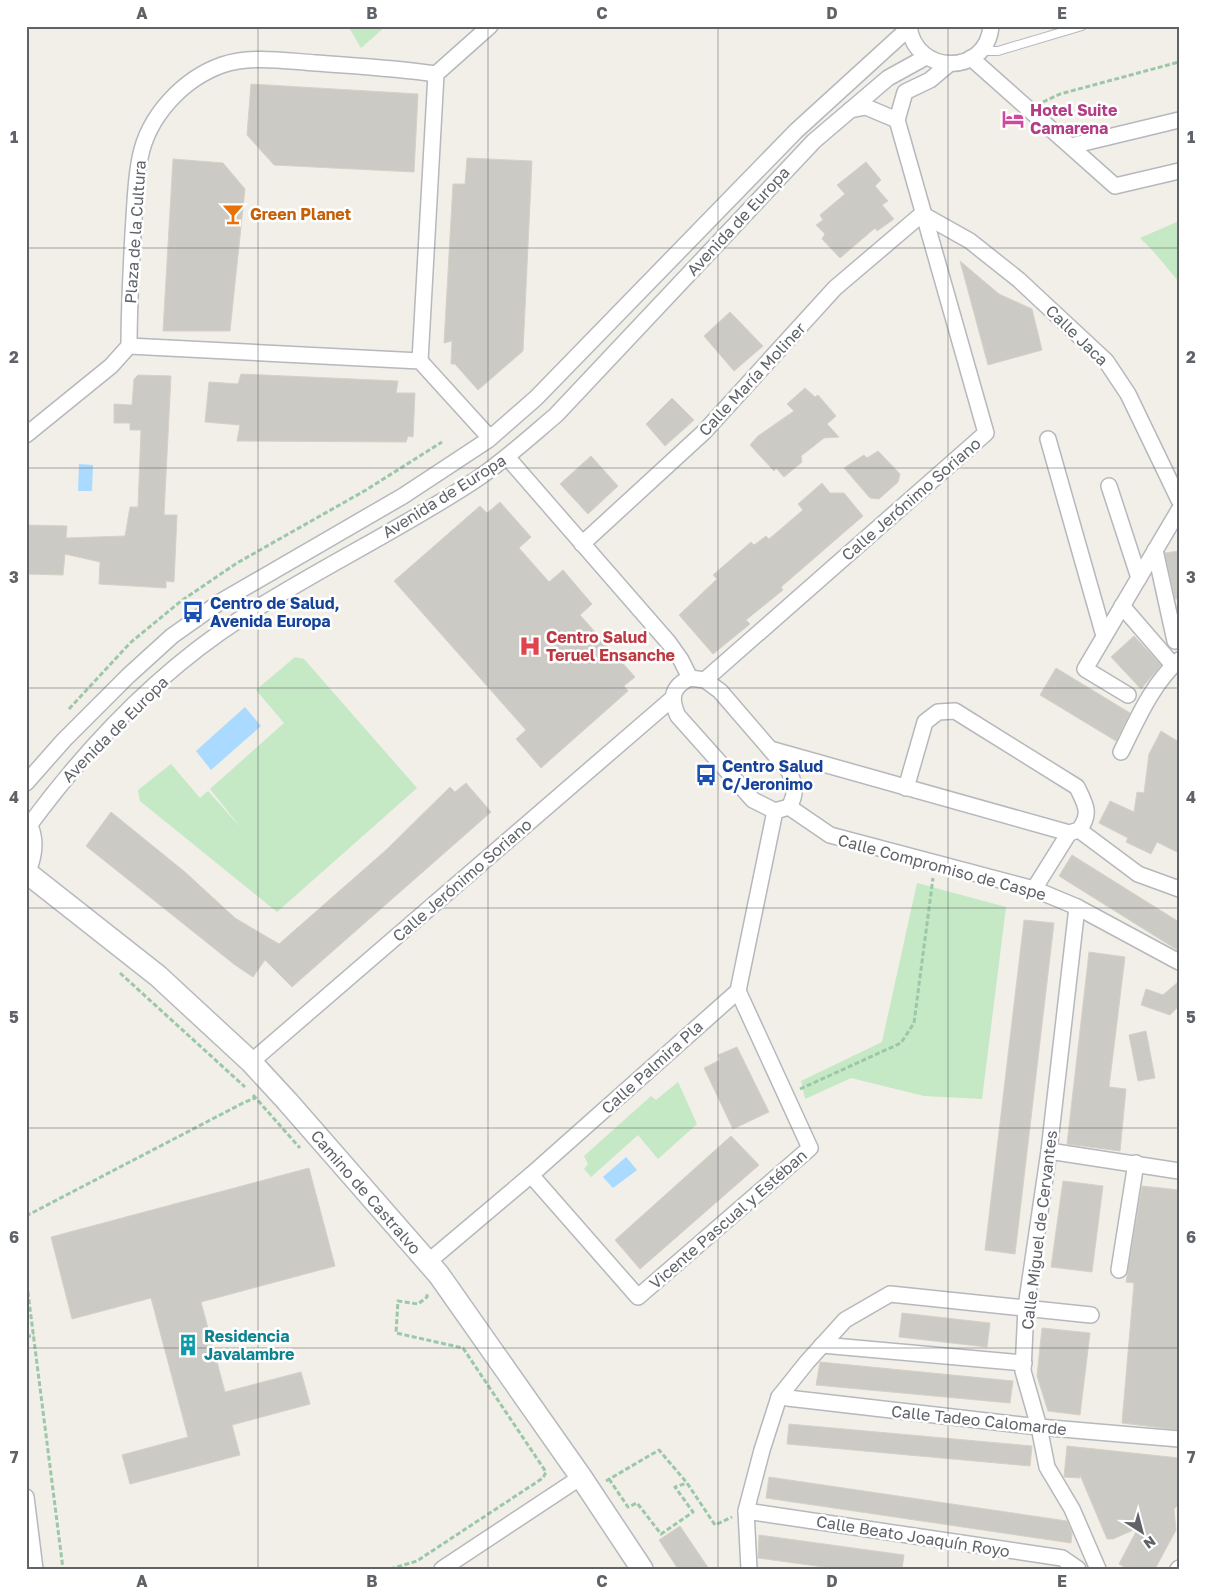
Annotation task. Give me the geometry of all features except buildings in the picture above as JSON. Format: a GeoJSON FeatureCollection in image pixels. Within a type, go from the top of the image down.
{"type":"FeatureCollection","features":[{"type":"Feature","properties":{"kind":"street"},"geometry":{"type":"LineString","coordinates":[[420,361],[436,74],[490,26]]}},
{"type":"Feature","properties":{"kind":"street"},"geometry":{"type":"LineString","coordinates":[[850,110],[866,107],[897,120],[905,92],[930,80],[949,64],[976,54],[986,42],[990,26]]}},
{"type":"Feature","properties":{"kind":"street"},"geometry":{"type":"LineString","coordinates":[[909,27],[912,39],[926,57],[949,64]]}},
{"type":"Feature","properties":{"kind":"street","name":"Avenida de Europa"},"geometry":{"type":"LineString","coordinates":[[26,783],[70,734],[128,676],[172,636],[220,602],[403,496],[458,462],[490,438],[536,398],[796,131],[909,27]]}},
{"type":"Feature","properties":{"kind":"street"},"geometry":{"type":"LineString","coordinates":[[976,54],[1029,109],[1115,186],[1179,171]]}},
{"type":"Feature","properties":{"kind":"street","name":"Avenida de Europa"},"geometry":{"type":"LineString","coordinates":[[27,825],[84,757],[148,693],[192,653],[240,619],[423,512],[478,478],[507,457],[556,415],[814,141],[888,78],[926,57]]}},
{"type":"Feature","properties":{"kind":"street","name":"Plaza de la Cultura"},"geometry":{"type":"LineString","coordinates":[[129,346],[129,299],[140,157],[151,127],[168,101],[182,88],[222,65],[267,59],[389,67],[436,74]]}},
{"type":"Feature","properties":{"kind":"street","name":"Calle Jerónimo Soriano"},"geometry":{"type":"LineString","coordinates":[[706,680],[986,433],[922,214],[897,120]]}},
{"type":"Feature","properties":{"kind":"street"},"geometry":{"type":"LineString","coordinates":[[1071,146],[1179,120]]}},
{"type":"Feature","properties":{"kind":"street","name":"Calle Jaca"},"geometry":{"type":"LineString","coordinates":[[922,214],[970,241],[1005,269],[1106,361],[1131,399],[1179,500]]}},
{"type":"Feature","properties":{"kind":"street","name":"Calle María Moliner"},"geometry":{"type":"LineString","coordinates":[[582,544],[704,432],[835,288],[922,214]]}},
{"type":"Feature","properties":{"kind":"street"},"geometry":{"type":"LineString","coordinates":[[26,435],[104,372],[129,346],[420,361],[490,438]]}},
{"type":"Feature","properties":{"kind":"street"},"geometry":{"type":"LineString","coordinates":[[1048,439],[1104,636]]}},
{"type":"Feature","properties":{"kind":"street"},"geometry":{"type":"LineString","coordinates":[[507,457],[669,643],[681,660],[690,678],[706,680],[720,691],[789,771],[795,785],[796,796],[782,809],[738,991]]}},
{"type":"Feature","properties":{"kind":"street"},"geometry":{"type":"LineString","coordinates":[[1109,486],[1138,578]]}},
{"type":"Feature","properties":{"kind":"street"},"geometry":{"type":"LineString","coordinates":[[1128,695],[1085,669],[1179,510]]}},
{"type":"Feature","properties":{"kind":"street"},"geometry":{"type":"LineString","coordinates":[[1155,550],[1175,641]]}},
{"type":"Feature","properties":{"kind":"street"},"geometry":{"type":"LineString","coordinates":[[1121,752],[1143,707],[1176,662],[1122,606]]}},
{"type":"Feature","properties":{"kind":"street","name":"Calle Jerónimo Soriano"},"geometry":{"type":"LineString","coordinates":[[251,1062],[673,698],[673,692],[679,683],[690,678]]}},
{"type":"Feature","properties":{"kind":"street","name":"Calle Compromiso de Caspe"},"geometry":{"type":"LineString","coordinates":[[673,698],[672,703],[678,716],[753,800],[782,809],[830,836],[1034,889],[1077,907],[1179,962]]}},
{"type":"Feature","properties":{"kind":"street"},"geometry":{"type":"LineString","coordinates":[[906,788],[925,722],[938,712],[955,711],[1077,787],[1086,806],[1087,820],[1074,832],[1034,889]]}},
{"type":"Feature","properties":{"kind":"street"},"geometry":{"type":"LineString","coordinates":[[770,749],[906,788],[1074,832],[1138,874],[1179,889]]}},
{"type":"Feature","properties":{"kind":"street"},"geometry":{"type":"LineString","coordinates":[[26,868],[30,856],[31,841],[27,825]]}},
{"type":"Feature","properties":{"kind":"street","name":"Camino de Castralvo"},"geometry":{"type":"LineString","coordinates":[[26,872],[158,976],[251,1062],[428,1262],[586,1484],[642,1569]]}},
{"type":"Feature","properties":{"kind":"street","name":"Calle Miguel de Cervantes"},"geometry":{"type":"LineString","coordinates":[[1077,907],[1049,1151],[1026,1307],[1023,1371],[1040,1427],[1047,1467],[1072,1509],[1098,1569]]}},
{"type":"Feature","properties":{"kind":"street","name":"Vicente Pascual y Estéban"},"geometry":{"type":"LineString","coordinates":[[531,1175],[638,1297],[810,1148],[738,991]]}},
{"type":"Feature","properties":{"kind":"street","name":"Calle Palmira Pla"},"geometry":{"type":"LineString","coordinates":[[428,1262],[531,1175],[738,991]]}},
{"type":"Feature","properties":{"kind":"street"},"geometry":{"type":"LineString","coordinates":[[1049,1151],[1179,1170]]}},
{"type":"Feature","properties":{"kind":"street"},"geometry":{"type":"LineString","coordinates":[[1119,1270],[1136,1163]]}},
{"type":"Feature","properties":{"kind":"street"},"geometry":{"type":"LineString","coordinates":[[749,1569],[746,1511],[762,1450],[779,1397],[822,1344],[845,1320],[890,1294],[1091,1315]]}},
{"type":"Feature","properties":{"kind":"street"},"geometry":{"type":"LineString","coordinates":[[822,1344],[1024,1363]]}},
{"type":"Feature","properties":{"kind":"street","name":"Calle Tadeo Calomarde"},"geometry":{"type":"LineString","coordinates":[[779,1397],[1040,1427],[1179,1439]]}},
{"type":"Feature","properties":{"kind":"street"},"geometry":{"type":"LineString","coordinates":[[442,1569],[586,1484]]}},
{"type":"Feature","properties":{"kind":"street"},"geometry":{"type":"LineString","coordinates":[[26,1497],[35,1569]]}},
{"type":"Feature","properties":{"kind":"street","name":"Calle Beato Joaquín Royo"},"geometry":{"type":"LineString","coordinates":[[746,1511],[1062,1558],[1078,1569]]}},
{"type":"Feature","properties":{"kind":"lane"},"geometry":{"type":"LineString","coordinates":[[976,54],[998,51],[1082,26]]}},
{"type":"Feature","properties":{"kind":"path"},"geometry":{"type":"LineString","coordinates":[[1029,109],[1060,94],[1179,62]]}},
{"type":"Feature","properties":{"kind":"path"},"geometry":{"type":"LineString","coordinates":[[786,1095],[901,1043],[914,1023],[935,864]]}},
{"type":"Feature","properties":{"kind":"path"},"geometry":{"type":"LineString","coordinates":[[115,968],[224,1066],[256,1098],[303,1151]]}},
{"type":"Feature","properties":{"kind":"path"},"geometry":{"type":"LineString","coordinates":[[26,1216],[256,1098]]}},
{"type":"Feature","properties":{"kind":"path"},"geometry":{"type":"LineString","coordinates":[[26,1277],[63,1569]]}},
{"type":"Feature","properties":{"kind":"path"},"geometry":{"type":"LineString","coordinates":[[390,1569],[403,1567],[417,1561],[543,1478],[546,1472],[463,1348],[396,1333],[398,1301],[418,1304],[427,1297],[426,1287]]}},
{"type":"Feature","properties":{"kind":"path"},"geometry":{"type":"LineString","coordinates":[[26,1337],[34,1335]]}},
{"type":"Feature","properties":{"kind":"path"},"geometry":{"type":"LineString","coordinates":[[586,1484],[610,1479],[659,1450],[687,1483],[715,1525],[746,1511]]}},
{"type":"Feature","properties":{"kind":"path"},"geometry":{"type":"LineString","coordinates":[[610,1479],[628,1507],[636,1503],[660,1534],[693,1512],[675,1487],[687,1483]]}},
{"type":"Feature","properties":{"kind":"green space"},"geometry":{"type":"Polygon","coordinates":[[[348,26],[386,26],[361,48],[348,26]]]}},
{"type":"Feature","properties":{"kind":"green space"},"geometry":{"type":"Polygon","coordinates":[[[1179,221],[1179,282],[1140,238],[1179,221]]]}},
{"type":"Feature","properties":{"kind":"green space"},"geometry":{"type":"Polygon","coordinates":[[[295,657],[304,659],[417,788],[277,912],[140,801],[138,790],[171,764],[200,798],[208,791],[242,829],[210,789],[284,723],[256,690],[295,657]]]}},
{"type":"Feature","properties":{"kind":"green space"},"geometry":{"type":"Polygon","coordinates":[[[917,883],[1006,907],[982,1099],[924,1096],[851,1078],[805,1099],[801,1081],[882,1042],[917,883]]]}},
{"type":"Feature","properties":{"kind":"green space"},"geometry":{"type":"Polygon","coordinates":[[[678,1082],[697,1124],[658,1159],[638,1135],[591,1177],[584,1169],[588,1164],[584,1156],[651,1096],[656,1100],[678,1082]]]}},
{"type":"Feature","properties":{"kind":"water"},"geometry":{"type":"Polygon","coordinates":[[[79,464],[93,465],[92,491],[78,491],[79,464]]]}},
{"type":"Feature","properties":{"kind":"water"},"geometry":{"type":"Polygon","coordinates":[[[245,707],[261,726],[211,770],[196,751],[245,707]]]}},
{"type":"Feature","properties":{"kind":"water"},"geometry":{"type":"Polygon","coordinates":[[[626,1157],[637,1170],[613,1188],[603,1177],[626,1157]]]}},
{"type":"Feature","properties":{"kind":"place","name":"Hotel Suite Camarena"},"geometry":{"type":"Point","coordinates":[1013,119]}},
{"type":"Feature","properties":{"kind":"place","name":"Green Planet"},"geometry":{"type":"Point","coordinates":[233,214]}},
{"type":"Feature","properties":{"kind":"place","name":"Centro de Salud, Avenida Europa"},"geometry":{"type":"Point","coordinates":[193,612]}},
{"type":"Feature","properties":{"kind":"place","name":"Centro Salud Teruel Ensanche"},"geometry":{"type":"Point","coordinates":[530,646]}},
{"type":"Feature","properties":{"kind":"place","name":"Centro Salud C/Jeronimo"},"geometry":{"type":"Point","coordinates":[706,775]}},
{"type":"Feature","properties":{"kind":"place","name":"Residencia Javalambre"},"geometry":{"type":"Point","coordinates":[188,1345]}}]}
